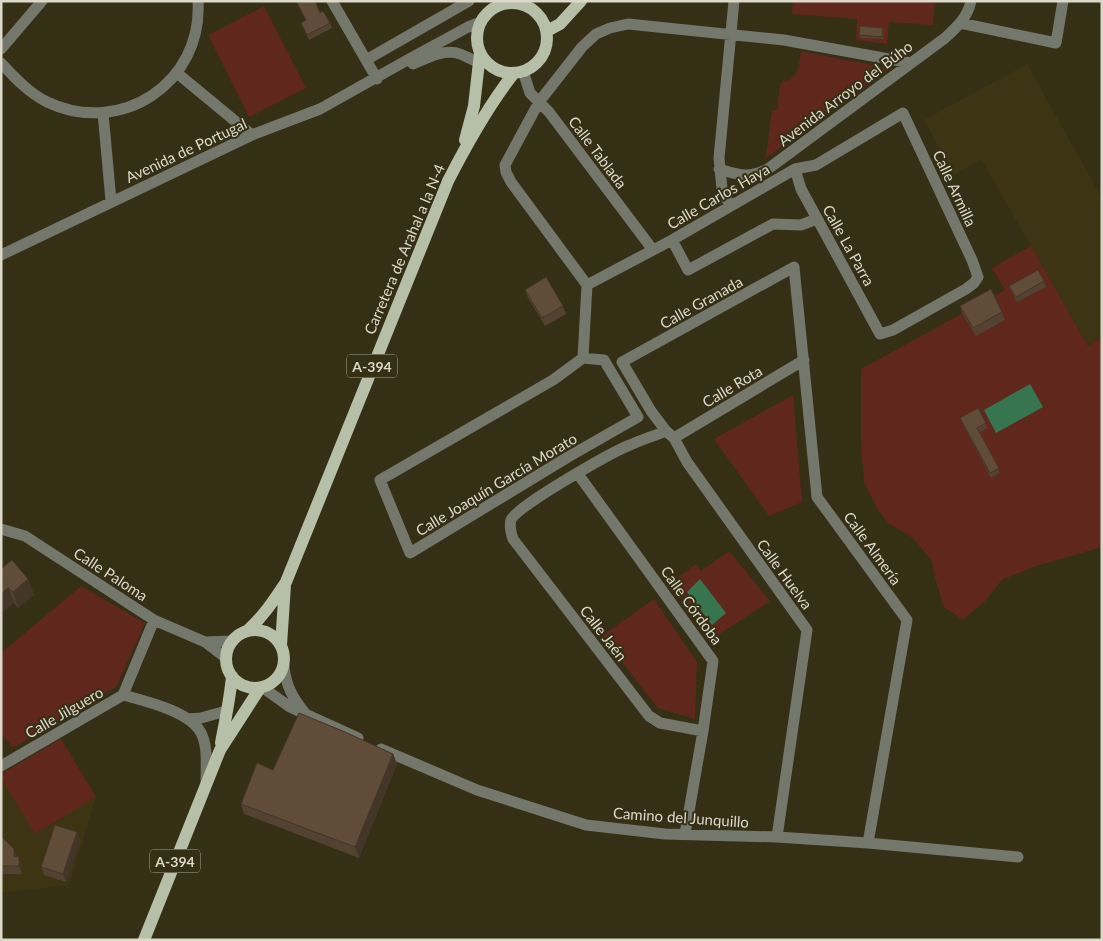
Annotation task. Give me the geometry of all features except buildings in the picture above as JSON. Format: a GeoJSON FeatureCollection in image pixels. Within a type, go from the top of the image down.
{"type":"FeatureCollection","features":[{"type":"Feature","properties":{"kind":"main road"},"geometry":{"type":"LineString","coordinates":[[481,22],[493,9],[511,2],[537,13],[547,31],[560,24],[581,1]]}},
{"type":"Feature","properties":{"kind":"main road","name":"A-394"},"geometry":{"type":"LineString","coordinates":[[481,22],[477,39],[482,60]]}},
{"type":"Feature","properties":{"kind":"main road","name":"A-394"},"geometry":{"type":"LineString","coordinates":[[519,72],[534,65],[543,55],[547,43],[547,31]]}},
{"type":"Feature","properties":{"kind":"main road"},"geometry":{"type":"LineString","coordinates":[[482,60],[498,70],[519,72]]}},
{"type":"Feature","properties":{"kind":"main road","name":"Carretera de Arahal a la N-4"},"geometry":{"type":"LineString","coordinates":[[463,152],[482,60]]}},
{"type":"Feature","properties":{"kind":"main road","name":"Carretera de Arahal a la N-4"},"geometry":{"type":"LineString","coordinates":[[247,631],[258,622],[286,582],[448,182],[463,152],[498,95],[519,72]]}},
{"type":"Feature","properties":{"kind":"main road","name":"Carretera de Arahal a la N-4"},"geometry":{"type":"LineString","coordinates":[[281,645],[286,582]]}},
{"type":"Feature","properties":{"kind":"main road"},"geometry":{"type":"LineString","coordinates":[[247,631],[255,630],[270,634],[281,645]]}},
{"type":"Feature","properties":{"kind":"main road","name":"A-394"},"geometry":{"type":"LineString","coordinates":[[232,640],[247,631]]}},
{"type":"Feature","properties":{"kind":"main road"},"geometry":{"type":"LineString","coordinates":[[226,658],[232,640]]}},
{"type":"Feature","properties":{"kind":"main road","name":"A-394"},"geometry":{"type":"LineString","coordinates":[[144,940],[220,750],[261,688],[272,683],[284,668],[285,658],[281,645]]}},
{"type":"Feature","properties":{"kind":"main road","name":"A-394"},"geometry":{"type":"LineString","coordinates":[[220,750],[231,693],[232,676],[226,658]]}},
{"type":"Feature","properties":{"kind":"main road"},"geometry":{"type":"LineString","coordinates":[[232,676],[244,686],[261,688]]}},
{"type":"Feature","properties":{"kind":"street"},"geometry":{"type":"LineString","coordinates":[[1,49],[42,1]]}},
{"type":"Feature","properties":{"kind":"street"},"geometry":{"type":"LineString","coordinates":[[1,63],[20,83],[46,102],[62,108],[103,114],[131,107],[157,93],[177,73],[186,59],[198,24],[198,1]]}},
{"type":"Feature","properties":{"kind":"street"},"geometry":{"type":"LineString","coordinates":[[332,1],[366,60],[380,77]]}},
{"type":"Feature","properties":{"kind":"street"},"geometry":{"type":"LineString","coordinates":[[366,60],[469,1]]}},
{"type":"Feature","properties":{"kind":"street"},"geometry":{"type":"LineString","coordinates":[[730,206],[722,188],[718,158],[734,1]]}},
{"type":"Feature","properties":{"kind":"street","name":"Avenida Arroyo del Búho"},"geometry":{"type":"LineString","coordinates":[[719,169],[746,176],[758,174],[768,169],[944,38],[960,23],[969,7],[970,1]]}},
{"type":"Feature","properties":{"kind":"street"},"geometry":{"type":"LineString","coordinates":[[960,23],[1056,43],[1063,1]]}},
{"type":"Feature","properties":{"kind":"street","name":"Avenida de Portugal"},"geometry":{"type":"LineString","coordinates":[[1,254],[252,135],[320,109],[459,32],[481,22]]}},
{"type":"Feature","properties":{"kind":"street"},"geometry":{"type":"LineString","coordinates":[[583,358],[587,285],[511,182],[505,165],[539,102],[589,39],[610,28],[628,24],[784,40],[911,63]]}},
{"type":"Feature","properties":{"kind":"street","name":"Avenida de Portugal"},"geometry":{"type":"LineString","coordinates":[[380,77],[436,55],[451,52],[482,60]]}},
{"type":"Feature","properties":{"kind":"street","name":"Calle Tablada"},"geometry":{"type":"LineString","coordinates":[[519,72],[530,93],[549,112],[653,250]]}},
{"type":"Feature","properties":{"kind":"street"},"geometry":{"type":"LineString","coordinates":[[177,73],[252,135]]}},
{"type":"Feature","properties":{"kind":"street","name":"Calle Carlos Haya"},"geometry":{"type":"LineString","coordinates":[[587,285],[672,240],[795,168],[816,165],[903,113]]}},
{"type":"Feature","properties":{"kind":"street","name":"Calle Armilla"},"geometry":{"type":"LineString","coordinates":[[880,334],[893,330],[966,289],[978,277],[972,260],[903,113]]}},
{"type":"Feature","properties":{"kind":"street"},"geometry":{"type":"LineString","coordinates":[[103,114],[111,201]]}},
{"type":"Feature","properties":{"kind":"street","name":"Calle La Parra"},"geometry":{"type":"LineString","coordinates":[[795,168],[801,188],[880,334]]}},
{"type":"Feature","properties":{"kind":"street"},"geometry":{"type":"LineString","coordinates":[[672,240],[688,270],[773,224],[801,225],[817,219]]}},
{"type":"Feature","properties":{"kind":"street","name":"Calle Almería"},"geometry":{"type":"LineString","coordinates":[[794,268],[817,497],[907,620],[868,843]]}},
{"type":"Feature","properties":{"kind":"street","name":"Calle Granada"},"geometry":{"type":"LineString","coordinates":[[622,362],[794,268]]}},
{"type":"Feature","properties":{"kind":"street","name":"Calle Joaquín García Morato"},"geometry":{"type":"LineString","coordinates":[[583,358],[604,360],[638,418],[568,457],[410,553],[380,480],[553,380],[583,358]]}},
{"type":"Feature","properties":{"kind":"street","name":"Calle Rota"},"geometry":{"type":"LineString","coordinates":[[511,519],[519,510],[628,445],[670,435],[804,360]]}},
{"type":"Feature","properties":{"kind":"street","name":"Calle Huelva"},"geometry":{"type":"LineString","coordinates":[[622,362],[651,411],[670,435],[687,462],[807,630],[777,837]]}},
{"type":"Feature","properties":{"kind":"street","name":"Calle Córdoba"},"geometry":{"type":"LineString","coordinates":[[578,474],[713,660],[685,834]]}},
{"type":"Feature","properties":{"kind":"street","name":"Calle Jaén"},"geometry":{"type":"LineString","coordinates":[[511,519],[510,529],[513,539],[649,716],[660,723],[703,731]]}},
{"type":"Feature","properties":{"kind":"street","name":"Calle Paloma"},"geometry":{"type":"LineString","coordinates":[[1,529],[25,536],[154,620],[205,642],[226,658]]}},
{"type":"Feature","properties":{"kind":"street","name":"Calle Jilguero"},"geometry":{"type":"LineString","coordinates":[[1,766],[124,695],[154,620]]}},
{"type":"Feature","properties":{"kind":"street","name":"Calle Paloma"},"geometry":{"type":"LineString","coordinates":[[205,642],[232,640]]}},
{"type":"Feature","properties":{"kind":"street","name":"Camino del Junquillo"},"geometry":{"type":"LineString","coordinates":[[284,668],[285,682],[292,696],[304,712]]}},
{"type":"Feature","properties":{"kind":"street","name":"Camino del Junquillo"},"geometry":{"type":"LineString","coordinates":[[261,688],[290,707],[477,790],[586,825],[665,834],[777,837],[868,843],[1018,857]]}},
{"type":"Feature","properties":{"kind":"street"},"geometry":{"type":"LineString","coordinates":[[124,695],[153,703],[188,719],[201,732],[205,745],[206,782]]}},
{"type":"Feature","properties":{"kind":"street"},"geometry":{"type":"LineString","coordinates":[[188,719],[201,718],[226,711]]}},
{"type":"Feature","properties":{"kind":"shaded area"},"geometry":{"type":"Polygon","coordinates":[[[793,1],[935,1],[933,25],[889,22],[887,44],[856,40],[857,19],[792,14],[793,1]]]}},
{"type":"Feature","properties":{"kind":"shaded area"},"geometry":{"type":"Polygon","coordinates":[[[264,6],[306,88],[249,117],[208,35],[264,6]]]}},
{"type":"Feature","properties":{"kind":"shaded area"},"geometry":{"type":"Polygon","coordinates":[[[801,51],[887,68],[887,70],[766,158],[772,110],[777,110],[780,84],[783,81],[790,80],[798,71],[801,51]]]}},
{"type":"Feature","properties":{"kind":"shaded area"},"geometry":{"type":"Polygon","coordinates":[[[1027,64],[1102,198],[1102,338],[1088,346],[981,159],[954,175],[924,120],[1027,64]]]}},
{"type":"Feature","properties":{"kind":"shaded area"},"geometry":{"type":"Polygon","coordinates":[[[1031,246],[1088,346],[1102,338],[1102,547],[1033,567],[1002,580],[985,601],[963,620],[944,607],[932,561],[913,538],[888,523],[878,510],[864,482],[861,443],[861,369],[1005,290],[992,268],[1031,246]]]}},
{"type":"Feature","properties":{"kind":"shaded area"},"geometry":{"type":"Polygon","coordinates":[[[1030,384],[1043,407],[996,433],[984,410],[1030,384]]]}},
{"type":"Feature","properties":{"kind":"shaded area"},"geometry":{"type":"Polygon","coordinates":[[[793,395],[802,502],[769,516],[714,439],[793,395]]]}},
{"type":"Feature","properties":{"kind":"shaded area"},"geometry":{"type":"Polygon","coordinates":[[[729,551],[770,601],[712,639],[670,583],[696,564],[701,571],[729,551]]]}},
{"type":"Feature","properties":{"kind":"shaded area"},"geometry":{"type":"Polygon","coordinates":[[[700,579],[726,613],[712,625],[687,592],[700,579]]]}},
{"type":"Feature","properties":{"kind":"shaded area"},"geometry":{"type":"Polygon","coordinates":[[[81,586],[145,623],[116,687],[13,748],[1,734],[1,653],[81,586]]]}},
{"type":"Feature","properties":{"kind":"shaded area"},"geometry":{"type":"Polygon","coordinates":[[[654,599],[697,662],[695,719],[658,708],[602,636],[654,599]]]}},
{"type":"Feature","properties":{"kind":"shaded area"},"geometry":{"type":"Polygon","coordinates":[[[61,739],[96,797],[69,885],[1,893],[1,774],[61,739]]]}},
{"type":"Feature","properties":{"kind":"shaded area"},"geometry":{"type":"Polygon","coordinates":[[[61,739],[96,797],[35,834],[1,778],[1,774],[61,739]]]}}]}
